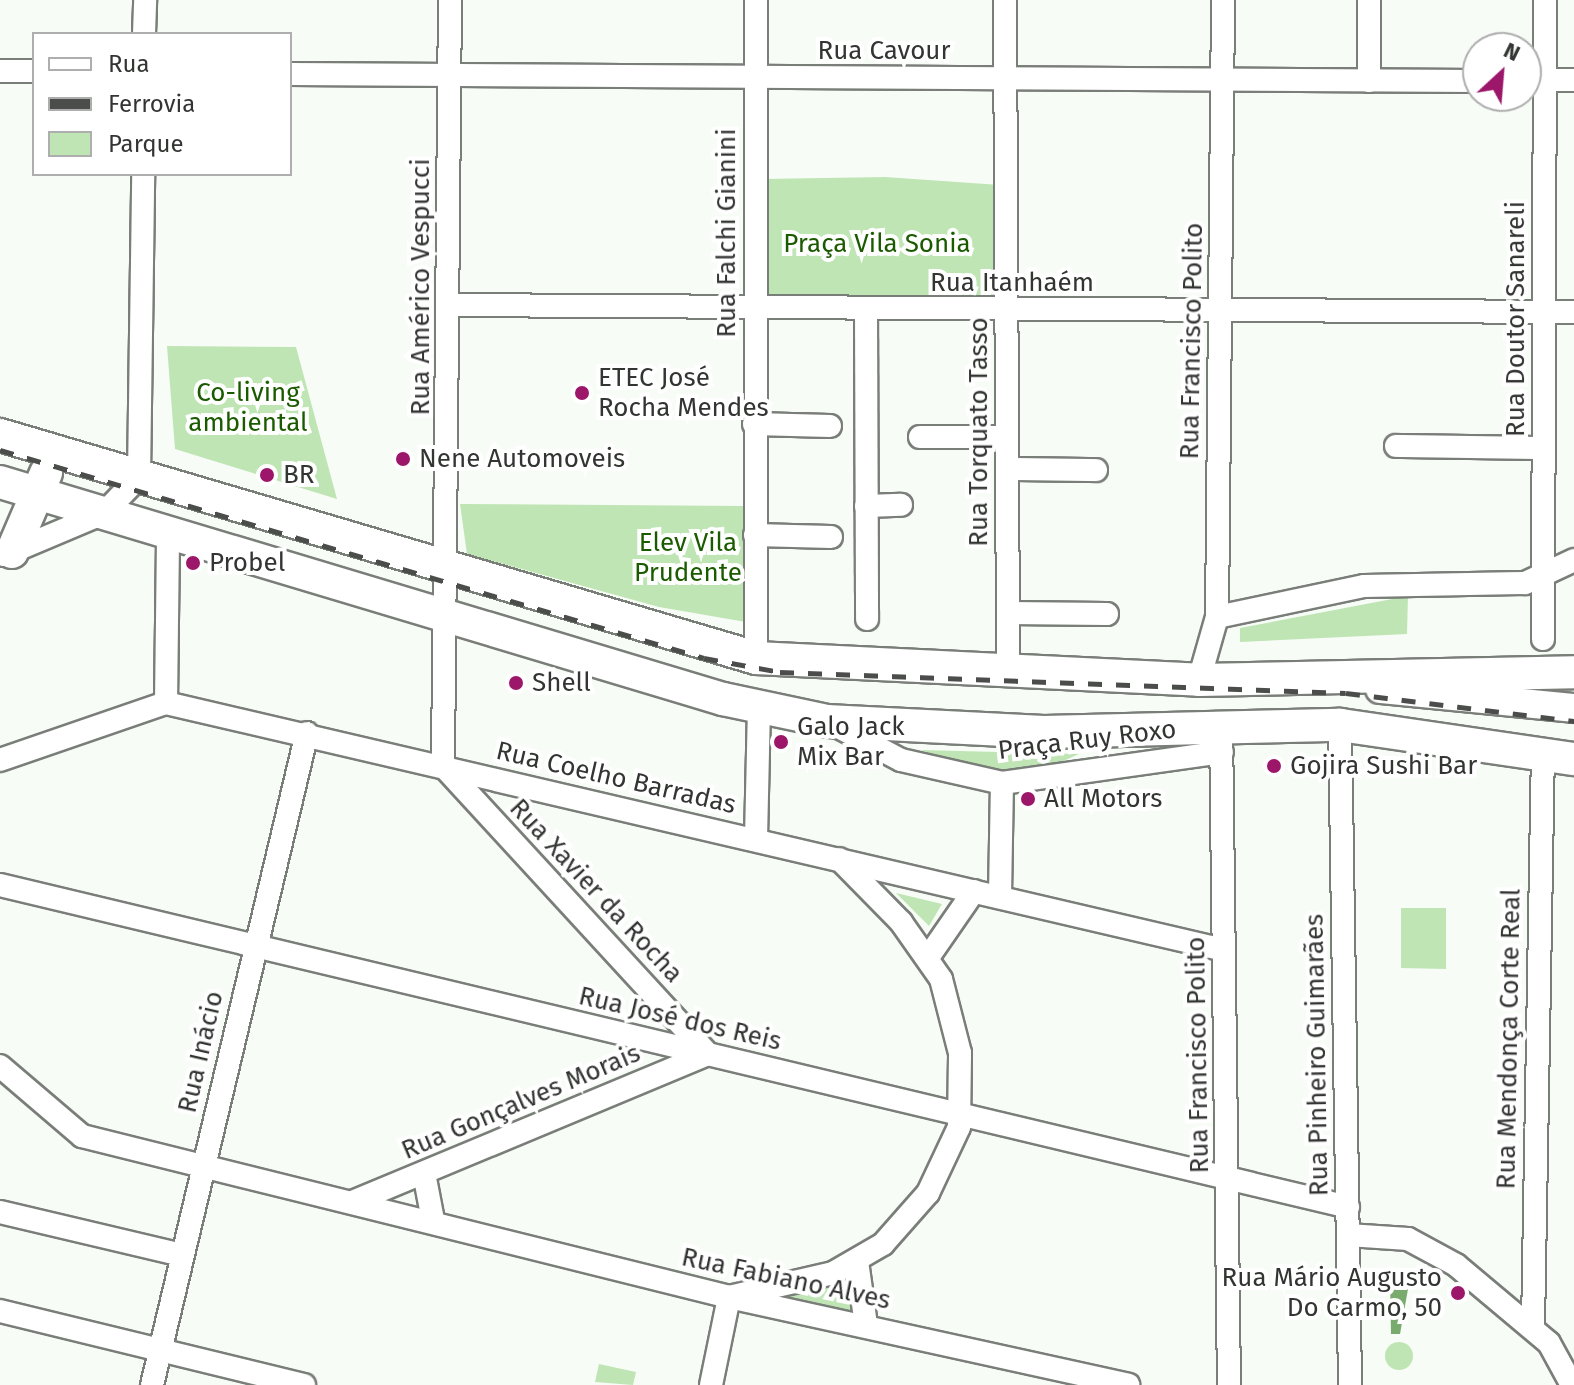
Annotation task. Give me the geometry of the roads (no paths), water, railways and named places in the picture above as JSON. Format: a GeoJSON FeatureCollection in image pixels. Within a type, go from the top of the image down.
{"type":"FeatureCollection","features":[{"type":"Feature","properties":{"kind":"highway"},"geometry":{"type":"LineString","coordinates":[[0,435],[448,570],[756,658],[1199,680],[1377,671],[1574,672]]}},
{"type":"Feature","properties":{"kind":"highway"},"geometry":{"type":"LineString","coordinates":[[6,554],[39,494],[53,451]]}},
{"type":"Feature","properties":{"kind":"highway"},"geometry":{"type":"LineString","coordinates":[[0,482],[759,708],[827,721],[1221,738],[1340,725],[1543,751],[1574,759]]}},
{"type":"Feature","properties":{"kind":"main road"},"geometry":{"type":"LineString","coordinates":[[1246,680],[1532,701],[1574,708]]}},
{"type":"Feature","properties":{"kind":"street"},"geometry":{"type":"LineString","coordinates":[[144,32],[145,0]]}},
{"type":"Feature","properties":{"kind":"street","name":"Rua Américo Vespucci"},"geometry":{"type":"LineString","coordinates":[[443,766],[448,570],[450,0]]}},
{"type":"Feature","properties":{"kind":"street","name":"Rua Falchi Gianini"},"geometry":{"type":"LineString","coordinates":[[756,0],[756,658]]}},
{"type":"Feature","properties":{"kind":"street","name":"Rua Torquato Tasso"},"geometry":{"type":"LineString","coordinates":[[1005,0],[1008,671]]}},
{"type":"Feature","properties":{"kind":"street","name":"Rua Francisco Polito"},"geometry":{"type":"LineString","coordinates":[[1199,680],[1217,617],[1223,0]]}},
{"type":"Feature","properties":{"kind":"street"},"geometry":{"type":"LineString","coordinates":[[1369,0],[1369,81]]}},
{"type":"Feature","properties":{"kind":"street","name":"Rua Doutor Sanareli"},"geometry":{"type":"LineString","coordinates":[[1541,32],[1545,0]]}},
{"type":"Feature","properties":{"kind":"street"},"geometry":{"type":"LineString","coordinates":[[0,71],[32,71]]}},
{"type":"Feature","properties":{"kind":"street","name":"Rua Cavour"},"geometry":{"type":"LineString","coordinates":[[292,74],[1462,81]]}},
{"type":"Feature","properties":{"kind":"street"},"geometry":{"type":"LineString","coordinates":[[1542,80],[1574,80]]}},
{"type":"Feature","properties":{"kind":"street","name":"Rua Doutor Sanareli"},"geometry":{"type":"LineString","coordinates":[[1537,112],[1544,312],[1543,639]]}},
{"type":"Feature","properties":{"kind":"street"},"geometry":{"type":"LineString","coordinates":[[6,554],[104,513],[139,477],[143,176]]}},
{"type":"Feature","properties":{"kind":"street","name":"Rua Itanhaém"},"geometry":{"type":"LineString","coordinates":[[449,305],[1006,312],[1574,312]]}},
{"type":"Feature","properties":{"kind":"street"},"geometry":{"type":"LineString","coordinates":[[866,311],[867,619]]}},
{"type":"Feature","properties":{"kind":"street"},"geometry":{"type":"LineString","coordinates":[[754,424],[830,426]]}},
{"type":"Feature","properties":{"kind":"street"},"geometry":{"type":"LineString","coordinates":[[920,437],[1007,437]]}},
{"type":"Feature","properties":{"kind":"street"},"geometry":{"type":"LineString","coordinates":[[1396,446],[1543,448]]}},
{"type":"Feature","properties":{"kind":"street"},"geometry":{"type":"LineString","coordinates":[[1008,469],[1096,470]]}},
{"type":"Feature","properties":{"kind":"street"},"geometry":{"type":"LineString","coordinates":[[866,506],[901,505]]}},
{"type":"Feature","properties":{"kind":"street"},"geometry":{"type":"LineString","coordinates":[[0,760],[166,703],[168,532]]}},
{"type":"Feature","properties":{"kind":"street"},"geometry":{"type":"LineString","coordinates":[[755,535],[831,537]]}},
{"type":"Feature","properties":{"kind":"street"},"geometry":{"type":"LineString","coordinates":[[1217,617],[1364,586],[1525,583],[1574,560]]}},
{"type":"Feature","properties":{"kind":"street"},"geometry":{"type":"LineString","coordinates":[[1008,613],[1107,614]]}},
{"type":"Feature","properties":{"kind":"street","name":"Rua Coelho Barradas"},"geometry":{"type":"LineString","coordinates":[[166,703],[307,733],[1224,950]]}},
{"type":"Feature","properties":{"kind":"street"},"geometry":{"type":"LineString","coordinates":[[756,839],[759,708]]}},
{"type":"Feature","properties":{"kind":"street","name":"Praça Ruy Roxo"},"geometry":{"type":"LineString","coordinates":[[827,721],[901,760],[1002,783],[1221,738]]}},
{"type":"Feature","properties":{"kind":"street","name":"Rua Pinheiro Guimarães"},"geometry":{"type":"LineString","coordinates":[[1340,725],[1350,1385]]}},
{"type":"Feature","properties":{"kind":"street","name":"Rua Inácio"},"geometry":{"type":"LineString","coordinates":[[152,1385],[307,733]]}},
{"type":"Feature","properties":{"kind":"street","name":"Rua Francisco Polito"},"geometry":{"type":"LineString","coordinates":[[1221,738],[1229,1385]]}},
{"type":"Feature","properties":{"kind":"street","name":"Rua Mendonça Corte Real"},"geometry":{"type":"LineString","coordinates":[[1533,1327],[1543,751]]}},
{"type":"Feature","properties":{"kind":"street","name":"Rua Xavier da Rocha"},"geometry":{"type":"LineString","coordinates":[[443,766],[708,1054]]}},
{"type":"Feature","properties":{"kind":"street"},"geometry":{"type":"LineString","coordinates":[[1000,896],[1002,783]]}},
{"type":"Feature","properties":{"kind":"street"},"geometry":{"type":"LineString","coordinates":[[711,1385],[729,1297],[806,1281],[857,1261],[928,1193],[949,1157],[961,1115],[955,1025],[929,956],[838,858]]}},
{"type":"Feature","properties":{"kind":"street","name":"Rua José dos Reis"},"geometry":{"type":"LineString","coordinates":[[0,885],[1348,1207]]}},
{"type":"Feature","properties":{"kind":"street"},"geometry":{"type":"LineString","coordinates":[[929,956],[974,891]]}},
{"type":"Feature","properties":{"kind":"street","name":"Rua Gonçalves Morais"},"geometry":{"type":"LineString","coordinates":[[355,1201],[708,1054]]}},
{"type":"Feature","properties":{"kind":"street","name":"Rua Fabiano Alves"},"geometry":{"type":"LineString","coordinates":[[0,1066],[82,1136],[433,1220],[729,1297],[1128,1385]]}},
{"type":"Feature","properties":{"kind":"street"},"geometry":{"type":"LineString","coordinates":[[424,1173],[433,1220]]}},
{"type":"Feature","properties":{"kind":"street"},"geometry":{"type":"LineString","coordinates":[[0,1212],[182,1255]]}},
{"type":"Feature","properties":{"kind":"street"},"geometry":{"type":"LineString","coordinates":[[1348,1235],[1383,1235],[1428,1248],[1533,1327],[1572,1385]]}},
{"type":"Feature","properties":{"kind":"street"},"geometry":{"type":"LineString","coordinates":[[857,1261],[866,1325]]}},
{"type":"Feature","properties":{"kind":"street"},"geometry":{"type":"LineString","coordinates":[[0,1311],[304,1385]]}},
{"type":"Feature","properties":{"kind":"railway"},"geometry":{"type":"LineString","coordinates":[[0,450],[704,658],[780,672],[1346,693],[1574,721]]}},
{"type":"Feature","properties":{"kind":"place","name":"ETEC José Rocha Mendes"},"geometry":{"type":"Point","coordinates":[582,393]}},
{"type":"Feature","properties":{"kind":"place","name":"Nene Automoveis"},"geometry":{"type":"Point","coordinates":[403,459]}},
{"type":"Feature","properties":{"kind":"place","name":"BR"},"geometry":{"type":"Point","coordinates":[267,475]}},
{"type":"Feature","properties":{"kind":"place","name":"Probel"},"geometry":{"type":"Point","coordinates":[193,563]}},
{"type":"Feature","properties":{"kind":"place","name":"Shell"},"geometry":{"type":"Point","coordinates":[516,683]}},
{"type":"Feature","properties":{"kind":"place","name":"Galo Jack Mix Bar"},"geometry":{"type":"Point","coordinates":[781,742]}},
{"type":"Feature","properties":{"kind":"place","name":"Gojira Sushi Bar"},"geometry":{"type":"Point","coordinates":[1274,766]}},
{"type":"Feature","properties":{"kind":"place","name":"All Motors"},"geometry":{"type":"Point","coordinates":[1028,799]}},
{"type":"Feature","properties":{"kind":"place","name":"Rua Mário Augusto Do Carmo, 50"},"geometry":{"type":"Point","coordinates":[1458,1293]}},
{"type":"Feature","properties":{"kind":"park label","name":"Praça Vila Sonia"},"geometry":{"type":"Point","coordinates":[877,244]}},
{"type":"Feature","properties":{"kind":"park label","name":"Co-living ambiental"},"geometry":{"type":"Point","coordinates":[248,408]}},
{"type":"Feature","properties":{"kind":"park label","name":"Elev Vila Prudente"},"geometry":{"type":"Point","coordinates":[688,558]}}]}
